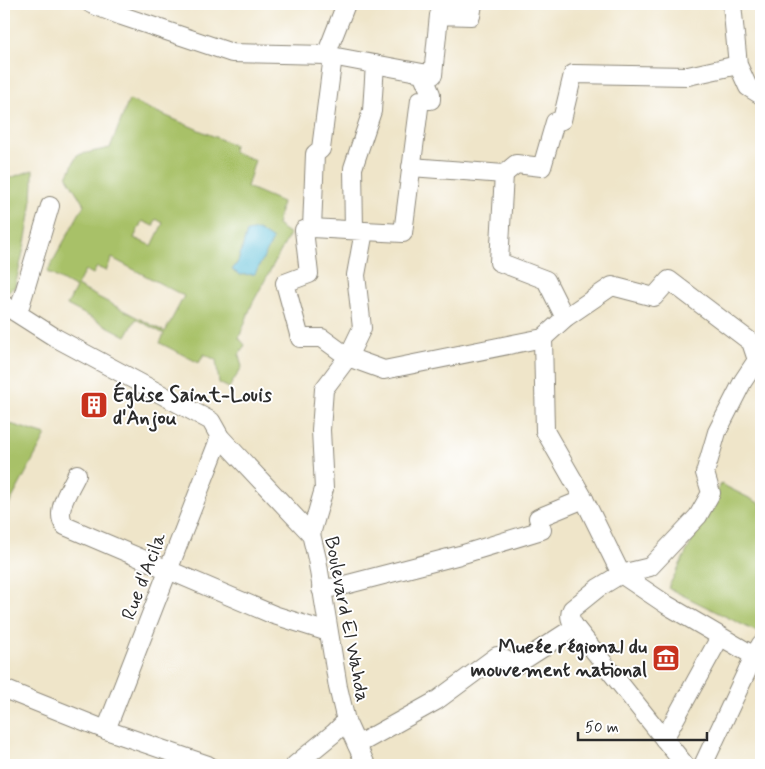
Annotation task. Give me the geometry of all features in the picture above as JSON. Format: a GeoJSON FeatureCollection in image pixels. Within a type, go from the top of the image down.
{"type":"FeatureCollection","features":[{"type":"Feature","properties":{"kind":"street"},"geometry":{"type":"LineString","coordinates":[[91,4],[124,10],[232,53],[329,56],[432,75],[439,15],[471,16],[473,4]]}},
{"type":"Feature","properties":{"kind":"street"},"geometry":{"type":"LineString","coordinates":[[312,228],[315,154],[321,149],[329,56],[346,4]]}},
{"type":"Feature","properties":{"kind":"street"},"geometry":{"type":"LineString","coordinates":[[732,4],[738,65],[748,87],[761,95]]}},
{"type":"Feature","properties":{"kind":"street"},"geometry":{"type":"LineString","coordinates":[[311,534],[324,489],[321,430],[324,389],[348,357],[362,328],[356,275],[359,230],[353,168],[372,111],[375,64]]}},
{"type":"Feature","properties":{"kind":"street"},"geometry":{"type":"LineString","coordinates":[[411,166],[504,174],[516,164],[542,167],[555,122],[562,120],[572,74],[688,76],[738,65]]}},
{"type":"Feature","properties":{"kind":"street"},"geometry":{"type":"LineString","coordinates":[[422,73],[431,94],[431,100],[420,100],[403,233],[312,228],[304,230],[309,274],[285,283],[300,338],[322,338],[348,357],[384,370],[543,338],[565,318],[612,286],[654,297],[668,280],[752,342],[759,362],[743,380],[717,432],[706,473],[711,493],[698,516],[650,567],[622,574],[598,588],[572,609],[569,614],[575,627],[685,765]]}},
{"type":"Feature","properties":{"kind":"street"},"geometry":{"type":"LineString","coordinates":[[504,174],[499,262],[546,280],[565,318]]}},
{"type":"Feature","properties":{"kind":"street"},"geometry":{"type":"LineString","coordinates":[[11,309],[50,206]]}},
{"type":"Feature","properties":{"kind":"street","name":"Boulevard El Wahda"},"geometry":{"type":"LineString","coordinates":[[11,309],[56,338],[211,421],[220,437],[311,534],[346,721],[366,765]]}},
{"type":"Feature","properties":{"kind":"street"},"geometry":{"type":"LineString","coordinates":[[543,338],[545,432],[584,499],[622,574],[720,637],[758,650],[703,765]]}},
{"type":"Feature","properties":{"kind":"street","name":"Rue d'Acila"},"geometry":{"type":"LineString","coordinates":[[106,730],[220,437]]}},
{"type":"Feature","properties":{"kind":"street"},"geometry":{"type":"LineString","coordinates":[[77,474],[60,512],[60,518],[65,526],[274,615],[328,632]]}},
{"type":"Feature","properties":{"kind":"street"},"geometry":{"type":"LineString","coordinates":[[321,589],[337,587],[542,530],[538,518],[584,499]]}},
{"type":"Feature","properties":{"kind":"street"},"geometry":{"type":"LineString","coordinates":[[357,745],[436,701],[497,656],[516,665],[575,627]]}},
{"type":"Feature","properties":{"kind":"street"},"geometry":{"type":"LineString","coordinates":[[664,739],[720,637]]}},
{"type":"Feature","properties":{"kind":"street"},"geometry":{"type":"LineString","coordinates":[[4,689],[106,730],[208,765]]}},
{"type":"Feature","properties":{"kind":"street"},"geometry":{"type":"LineString","coordinates":[[295,765],[346,721]]}},
{"type":"Feature","properties":{"kind":"green space"},"geometry":{"type":"Polygon","coordinates":[[[129,100],[234,145],[233,152],[255,160],[247,187],[282,202],[277,225],[290,234],[252,304],[239,338],[245,345],[239,355],[242,367],[229,388],[219,383],[216,360],[204,354],[199,363],[160,343],[164,334],[136,319],[126,336],[67,305],[76,288],[47,272],[84,205],[67,177],[77,155],[110,148],[129,100]],[[156,219],[153,226],[142,221],[134,238],[152,246],[163,223],[156,219]],[[247,232],[238,262],[232,270],[241,275],[247,232]],[[112,258],[106,271],[97,267],[93,274],[85,270],[77,286],[165,332],[184,296],[112,258]]]}},
{"type":"Feature","properties":{"kind":"green space"},"geometry":{"type":"Polygon","coordinates":[[[33,170],[30,214],[15,287],[4,292],[4,180],[33,170]]]}},
{"type":"Feature","properties":{"kind":"green space"},"geometry":{"type":"Polygon","coordinates":[[[4,422],[46,435],[4,514],[4,422]]]}},
{"type":"Feature","properties":{"kind":"green space"},"geometry":{"type":"Polygon","coordinates":[[[721,484],[761,504],[761,623],[757,632],[668,588],[721,484]]]}},
{"type":"Feature","properties":{"kind":"water"},"geometry":{"type":"Polygon","coordinates":[[[258,230],[273,240],[255,274],[241,275],[232,270],[238,262],[247,232],[258,230]]]}},
{"type":"Feature","properties":{"kind":"place","name":"Église Saint-Louis d'Anjou"},"geometry":{"type":"Point","coordinates":[94,405]}},
{"type":"Feature","properties":{"kind":"place","name":"Mueée régional du mouvement national"},"geometry":{"type":"Point","coordinates":[666,658]}}]}
